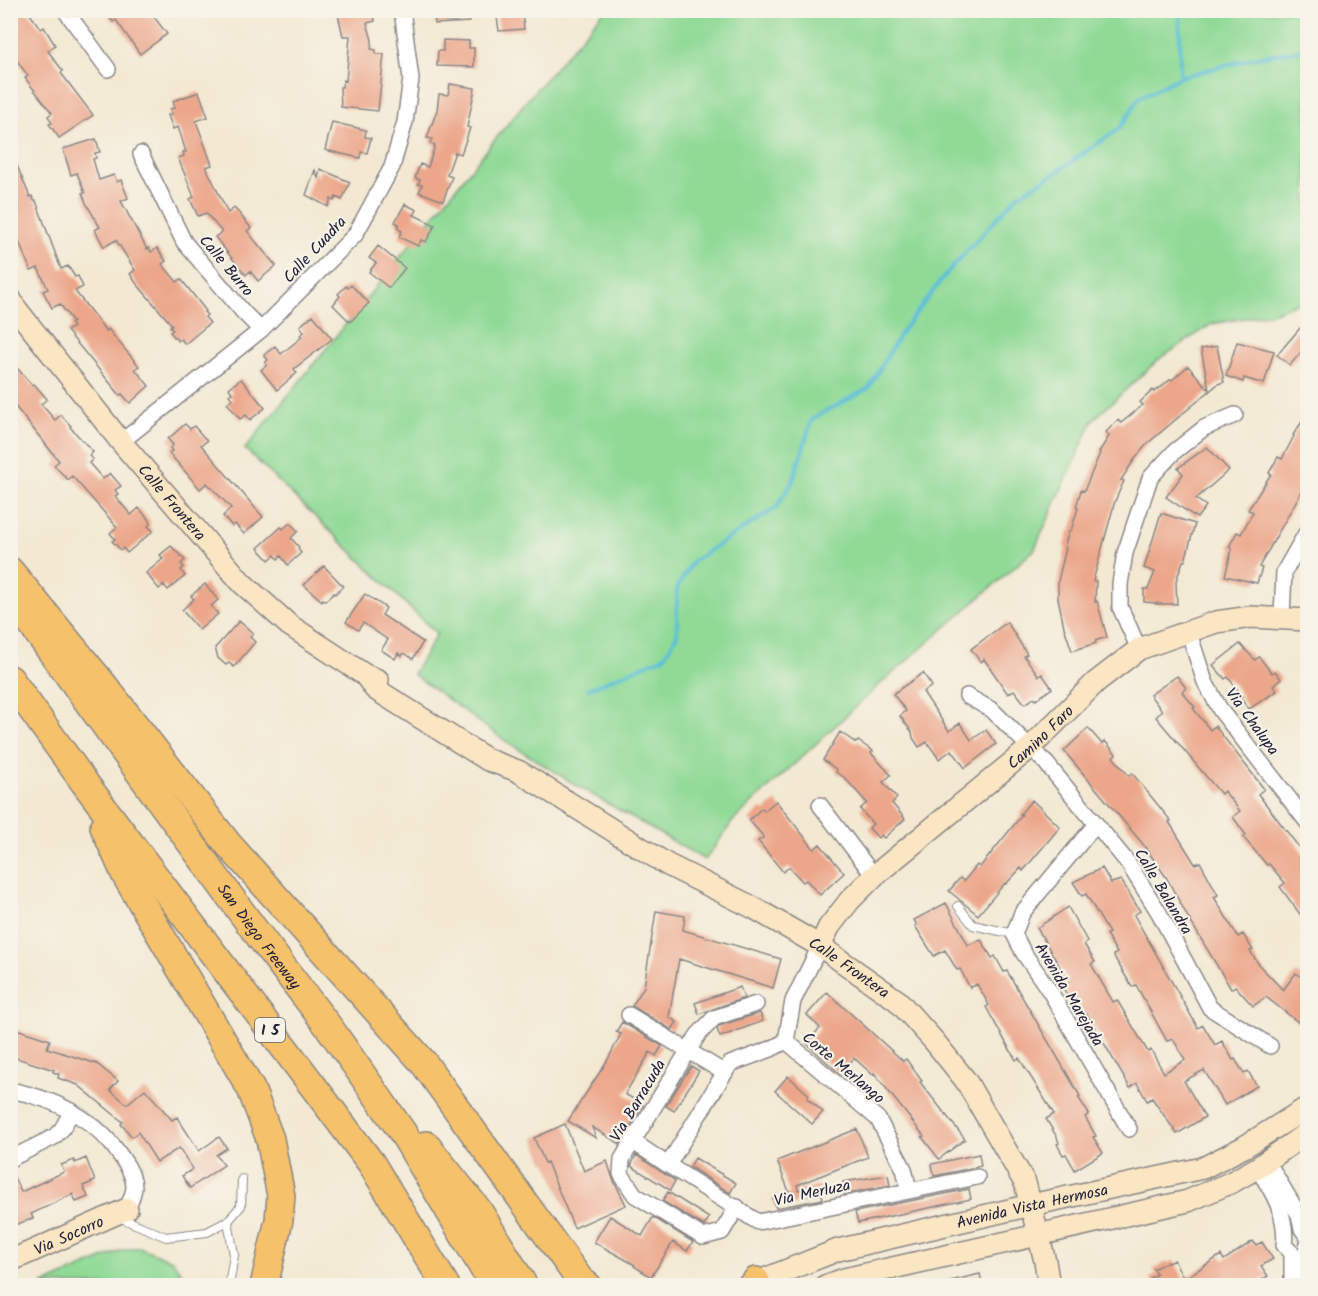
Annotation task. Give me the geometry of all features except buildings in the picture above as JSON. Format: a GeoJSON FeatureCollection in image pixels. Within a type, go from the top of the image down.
{"type":"FeatureCollection","features":[{"type":"Feature","properties":{"kind":"highway"},"geometry":{"type":"LineString","coordinates":[[10,571],[102,683],[228,844],[423,1062],[580,1280],[588,1286]]}},
{"type":"Feature","properties":{"kind":"highway","name":"San Diego Freeway"},"geometry":{"type":"LineString","coordinates":[[10,596],[250,924],[331,1030],[403,1133],[494,1286]]}},
{"type":"Feature","properties":{"kind":"highway","name":"I 5"},"geometry":{"type":"LineString","coordinates":[[10,679],[84,782],[371,1164],[446,1286]]}},
{"type":"Feature","properties":{"kind":"highway"},"geometry":{"type":"LineString","coordinates":[[84,782],[126,876],[250,1089],[270,1139],[281,1196],[279,1220],[264,1286]]}},
{"type":"Feature","properties":{"kind":"highway"},"geometry":{"type":"LineString","coordinates":[[331,1030],[377,1083],[478,1210],[524,1286]]}},
{"type":"Feature","properties":{"kind":"street"},"geometry":{"type":"LineString","coordinates":[[65,10],[108,69]]}},
{"type":"Feature","properties":{"kind":"street","name":"Calle Cuadra"},"geometry":{"type":"LineString","coordinates":[[121,442],[261,330],[356,235],[392,167],[405,122],[411,79],[402,10]]}},
{"type":"Feature","properties":{"kind":"street","name":"Calle Burro"},"geometry":{"type":"LineString","coordinates":[[141,154],[184,242],[261,330]]}},
{"type":"Feature","properties":{"kind":"street","name":"Calle Frontera"},"geometry":{"type":"LineString","coordinates":[[10,298],[121,442],[242,583],[289,625],[365,675],[375,689],[488,760],[518,771],[668,865],[754,908],[820,946],[898,1001],[966,1081],[1024,1183],[1049,1286]]}},
{"type":"Feature","properties":{"kind":"street"},"geometry":{"type":"LineString","coordinates":[[1139,649],[1120,607],[1120,584],[1125,553],[1150,478],[1174,452],[1204,428],[1235,415]]}},
{"type":"Feature","properties":{"kind":"street"},"geometry":{"type":"LineString","coordinates":[[1282,617],[1284,572],[1308,530]]}},
{"type":"Feature","properties":{"kind":"street","name":"Camino Faro"},"geometry":{"type":"LineString","coordinates":[[820,946],[829,927],[850,900],[874,876],[1031,747],[1096,682],[1139,649],[1216,622],[1251,617],[1308,620]]}},
{"type":"Feature","properties":{"kind":"street","name":"Via Chalupa"},"geometry":{"type":"LineString","coordinates":[[1188,630],[1205,682],[1221,711],[1308,823]]}},
{"type":"Feature","properties":{"kind":"street","name":"Calle Balandra"},"geometry":{"type":"LineString","coordinates":[[966,696],[992,710],[1031,747],[1128,863],[1158,911],[1210,1008],[1270,1046]]}},
{"type":"Feature","properties":{"kind":"street"},"geometry":{"type":"LineString","coordinates":[[820,805],[874,876]]}},
{"type":"Feature","properties":{"kind":"street","name":"Avenida Marejada"},"geometry":{"type":"LineString","coordinates":[[1096,824],[1022,913],[1014,934],[1023,952],[1051,993],[1129,1129]]}},
{"type":"Feature","properties":{"kind":"street"},"geometry":{"type":"LineString","coordinates":[[786,1041],[793,1000],[820,946]]}},
{"type":"Feature","properties":{"kind":"street","name":"Via Barracuda"},"geometry":{"type":"LineString","coordinates":[[737,1207],[722,1232],[703,1237],[635,1195],[621,1174],[622,1159],[698,1035],[714,1018],[756,1004]]}},
{"type":"Feature","properties":{"kind":"street"},"geometry":{"type":"LineString","coordinates":[[629,1015],[724,1073]]}},
{"type":"Feature","properties":{"kind":"street","name":"Corte Merlango"},"geometry":{"type":"LineString","coordinates":[[668,1165],[730,1064],[786,1041],[878,1119],[904,1169],[909,1190]]}},
{"type":"Feature","properties":{"kind":"street"},"geometry":{"type":"LineString","coordinates":[[10,1090],[30,1094],[72,1111],[94,1124],[112,1143],[128,1167],[134,1188],[121,1212]]}},
{"type":"Feature","properties":{"kind":"street","name":"Avenida Vista Hermosa"},"geometry":{"type":"LineString","coordinates":[[754,1284],[838,1250],[1203,1168],[1244,1147],[1308,1107]]}},
{"type":"Feature","properties":{"kind":"street"},"geometry":{"type":"LineString","coordinates":[[10,1159],[54,1137],[62,1129],[72,1111]]}},
{"type":"Feature","properties":{"kind":"street","name":"Avenida Vista Hermosa"},"geometry":{"type":"LineString","coordinates":[[825,1286],[844,1279],[1188,1201],[1232,1182],[1308,1132]]}},
{"type":"Feature","properties":{"kind":"street"},"geometry":{"type":"LineString","coordinates":[[632,1141],[668,1165]]}},
{"type":"Feature","properties":{"kind":"street"},"geometry":{"type":"LineString","coordinates":[[1262,1164],[1276,1199],[1286,1234],[1284,1245],[1303,1243]]}},
{"type":"Feature","properties":{"kind":"street"},"geometry":{"type":"LineString","coordinates":[[1262,1164],[1299,1215],[1307,1276],[1305,1286]]}},
{"type":"Feature","properties":{"kind":"street","name":"Via Merluza"},"geometry":{"type":"LineString","coordinates":[[668,1165],[758,1222],[977,1177]]}},
{"type":"Feature","properties":{"kind":"street","name":"Via Socorro"},"geometry":{"type":"LineString","coordinates":[[10,1262],[121,1212]]}},
{"type":"Feature","properties":{"kind":"street"},"geometry":{"type":"LineString","coordinates":[[1295,1286],[1292,1277],[1303,1243]]}},
{"type":"Feature","properties":{"kind":"lane"},"geometry":{"type":"LineString","coordinates":[[958,906],[973,925],[1014,934]]}},
{"type":"Feature","properties":{"kind":"lane"},"geometry":{"type":"LineString","coordinates":[[121,1212],[166,1237],[207,1232],[228,1221],[241,1206],[242,1179]]}},
{"type":"Feature","properties":{"kind":"lane"},"geometry":{"type":"LineString","coordinates":[[228,1221],[234,1255],[229,1286]]}},
{"type":"Feature","properties":{"kind":"green space"},"geometry":{"type":"Polygon","coordinates":[[[604,11],[1307,11],[1307,299],[1272,313],[1212,324],[1158,360],[1093,420],[1034,550],[878,686],[733,821],[705,860],[579,787],[504,740],[413,674],[437,634],[245,449],[523,105],[604,11]]]}},
{"type":"Feature","properties":{"kind":"green space"},"geometry":{"type":"Polygon","coordinates":[[[139,1247],[172,1260],[190,1285],[42,1285],[121,1251],[139,1247]]]}},
{"type":"Feature","properties":{"kind":"waterway"},"geometry":{"type":"LineString","coordinates":[[1180,10],[1180,77]]}},
{"type":"Feature","properties":{"kind":"waterway"},"geometry":{"type":"LineString","coordinates":[[588,689],[664,657],[677,635],[677,588],[693,561],[776,508],[793,481],[812,419],[869,388],[900,334],[947,273],[1017,196],[1054,174],[1120,128],[1139,98],[1180,77],[1262,56],[1308,49]]}}]}
